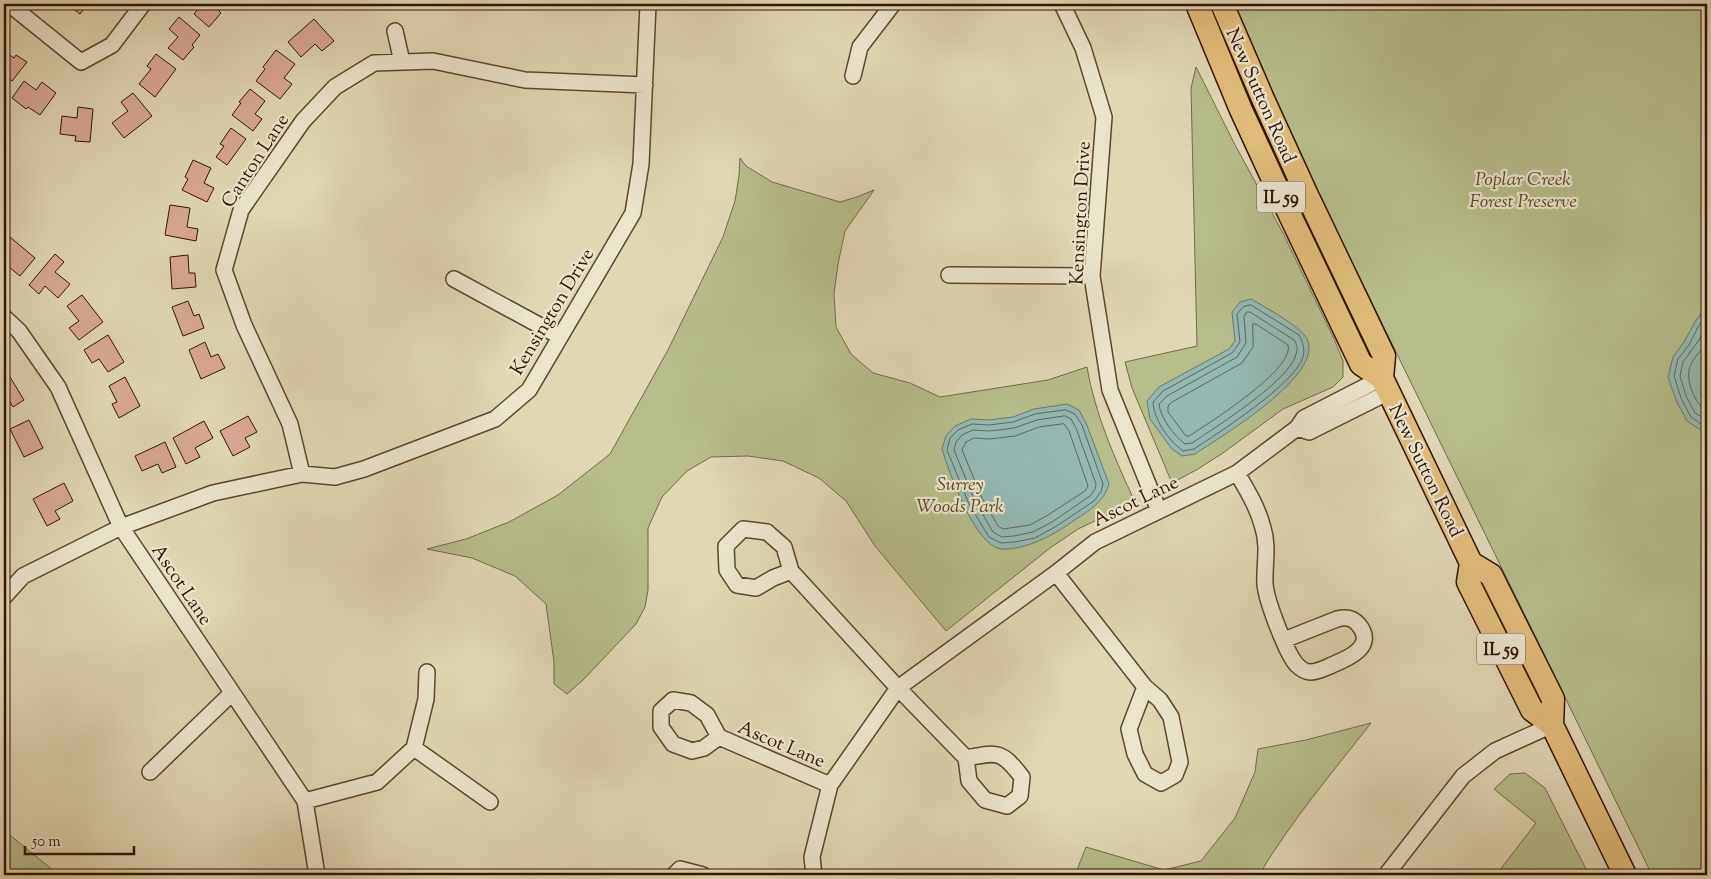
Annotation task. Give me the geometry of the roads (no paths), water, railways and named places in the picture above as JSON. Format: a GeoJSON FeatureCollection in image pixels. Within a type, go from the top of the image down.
{"type":"FeatureCollection","features":[{"type":"Feature","properties":{"kind":"main road","name":"New Sutton Road"},"geometry":{"type":"LineString","coordinates":[[1197,4],[1276,188],[1361,364],[1385,385],[1471,563],[1468,582],[1527,702],[1532,710],[1552,725],[1625,875]]}},
{"type":"Feature","properties":{"kind":"main road","name":"New Sutton Road"},"geometry":{"type":"LineString","coordinates":[[1222,4],[1302,184],[1384,356],[1385,385]]}},
{"type":"Feature","properties":{"kind":"street"},"geometry":{"type":"LineString","coordinates":[[9,4],[81,62],[112,45],[143,4]]}},
{"type":"Feature","properties":{"kind":"street","name":"Kensington Drive"},"geometry":{"type":"LineString","coordinates":[[4,596],[23,576],[121,527],[213,493],[302,474],[335,477],[364,469],[496,419],[529,390],[633,213],[641,164],[648,4]]}},
{"type":"Feature","properties":{"kind":"street"},"geometry":{"type":"LineString","coordinates":[[853,76],[860,47],[893,4]]}},
{"type":"Feature","properties":{"kind":"street","name":"Kensington Drive"},"geometry":{"type":"LineString","coordinates":[[1062,4],[1083,48],[1104,117],[1092,276],[1110,390],[1159,511]]}},
{"type":"Feature","properties":{"kind":"street"},"geometry":{"type":"LineString","coordinates":[[395,31],[402,62]]}},
{"type":"Feature","properties":{"kind":"street","name":"Canton Lane"},"geometry":{"type":"LineString","coordinates":[[302,474],[290,424],[244,326],[224,270],[241,210],[303,121],[335,87],[374,63],[433,61],[525,80],[645,85]]}},
{"type":"Feature","properties":{"kind":"street"},"geometry":{"type":"LineString","coordinates":[[948,275],[1092,276]]}},
{"type":"Feature","properties":{"kind":"street"},"geometry":{"type":"LineString","coordinates":[[454,280],[559,336]]}},
{"type":"Feature","properties":{"kind":"street","name":"Ascot Lane"},"geometry":{"type":"LineString","coordinates":[[4,317],[19,332],[58,388],[121,527],[305,801],[317,875]]}},
{"type":"Feature","properties":{"kind":"street","name":"Ascot Lane"},"geometry":{"type":"LineString","coordinates":[[814,875],[812,857],[830,785],[898,688],[1056,573],[1095,542],[1238,473],[1297,428],[1304,418],[1385,385]]}},
{"type":"Feature","properties":{"kind":"street"},"geometry":{"type":"LineString","coordinates":[[1238,473],[1258,511],[1264,528],[1267,547],[1265,585],[1274,616],[1284,640],[1293,661],[1301,669],[1308,672],[1316,671],[1355,654],[1362,646],[1364,637],[1362,628],[1355,620],[1346,617],[1284,640]]}},
{"type":"Feature","properties":{"kind":"street"},"geometry":{"type":"LineString","coordinates":[[791,571],[756,588],[737,585],[727,570],[726,546],[743,528],[767,532],[784,547],[791,571],[898,688],[966,758]]}},
{"type":"Feature","properties":{"kind":"street"},"geometry":{"type":"LineString","coordinates":[[1056,573],[1145,686],[1160,700],[1171,717],[1177,739],[1180,762],[1175,775],[1161,783],[1144,774],[1135,754],[1129,729],[1145,686]]}},
{"type":"Feature","properties":{"kind":"street"},"geometry":{"type":"LineString","coordinates":[[305,801],[377,782],[414,748],[426,700],[427,672]]}},
{"type":"Feature","properties":{"kind":"street"},"geometry":{"type":"LineString","coordinates":[[150,772],[232,693]]}},
{"type":"Feature","properties":{"kind":"street"},"geometry":{"type":"LineString","coordinates":[[1386,875],[1463,776],[1495,751],[1552,725]]}},
{"type":"Feature","properties":{"kind":"street","name":"Ascot Lane"},"geometry":{"type":"LineString","coordinates":[[719,737],[830,785]]}},
{"type":"Feature","properties":{"kind":"street"},"geometry":{"type":"LineString","coordinates":[[414,748],[490,802]]}},
{"type":"Feature","properties":{"kind":"street"},"geometry":{"type":"LineString","coordinates":[[674,875],[680,869],[703,875]]}},
{"type":"Feature","properties":{"kind":"water"},"geometry":{"type":"Polygon","coordinates":[[[1251,299],[1282,317],[1297,328],[1307,339],[1308,354],[1301,370],[1286,387],[1246,420],[1195,454],[1182,456],[1172,449],[1150,419],[1147,401],[1159,387],[1229,349],[1235,341],[1232,312],[1240,302],[1251,299]]]}},
{"type":"Feature","properties":{"kind":"water"},"geometry":{"type":"Polygon","coordinates":[[[1707,305],[1707,434],[1687,421],[1676,400],[1668,377],[1673,357],[1707,305]]]}},
{"type":"Feature","properties":{"kind":"water"},"geometry":{"type":"Polygon","coordinates":[[[1067,404],[1079,410],[1086,423],[1109,484],[1106,492],[1091,509],[1043,539],[1018,548],[1001,549],[991,545],[982,535],[964,507],[942,449],[946,436],[955,426],[971,419],[989,420],[1013,417],[1034,409],[1067,404]]]}},
{"type":"Feature","properties":{"kind":"park label","name":"Poplar Creek Forest Preserve"},"geometry":{"type":"Point","coordinates":[1523,189]}},
{"type":"Feature","properties":{"kind":"park label","name":"Surrey Woods Park"},"geometry":{"type":"Point","coordinates":[960,494]}}]}
